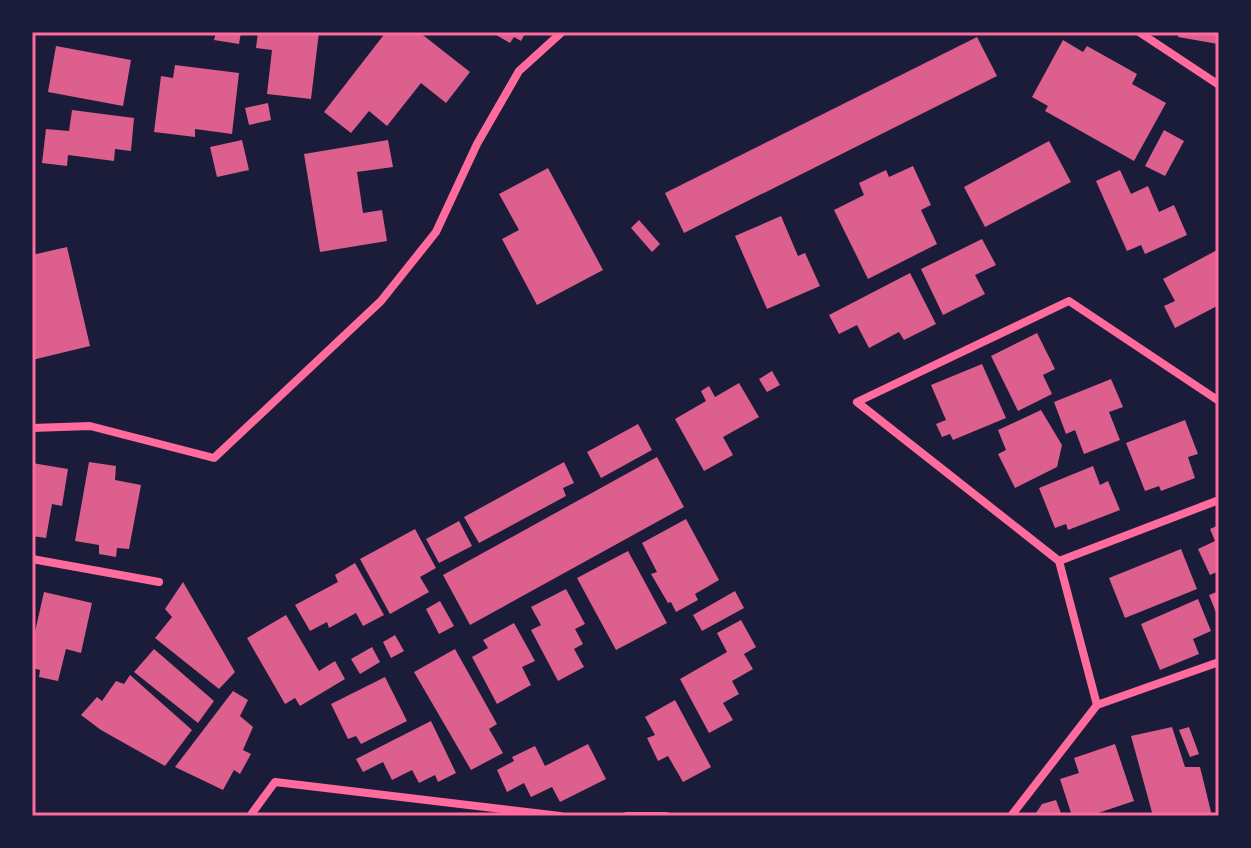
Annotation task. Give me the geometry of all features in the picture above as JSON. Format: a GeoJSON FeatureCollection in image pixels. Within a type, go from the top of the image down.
{"type":"FeatureCollection","features":[{"type":"Feature","properties":{"kind":"street"},"geometry":{"type":"LineString","coordinates":[[32,428],[90,426],[214,458],[381,301],[436,232],[477,144],[519,71],[562,32]]}},
{"type":"Feature","properties":{"kind":"street"},"geometry":{"type":"LineString","coordinates":[[1139,32],[1219,85]]}},
{"type":"Feature","properties":{"kind":"street"},"geometry":{"type":"LineString","coordinates":[[1097,705],[1059,561],[857,402],[1069,301],[1219,401]]}},
{"type":"Feature","properties":{"kind":"street"},"geometry":{"type":"LineString","coordinates":[[1059,561],[1219,500]]}},
{"type":"Feature","properties":{"kind":"street"},"geometry":{"type":"LineString","coordinates":[[32,559],[159,582]]}},
{"type":"Feature","properties":{"kind":"street"},"geometry":{"type":"LineString","coordinates":[[1011,816],[1097,705],[1219,662]]}},
{"type":"Feature","properties":{"kind":"street"},"geometry":{"type":"LineString","coordinates":[[250,816],[275,782],[560,816]]}},
{"type":"Feature","properties":{"kind":"street"},"geometry":{"type":"LineString","coordinates":[[627,816],[666,816]]}},
{"type":"Feature","properties":{"kind":"building"},"geometry":{"type":"Polygon","coordinates":[[[216,32],[241,32],[239,44],[214,40],[216,32]]]}},
{"type":"Feature","properties":{"kind":"building"},"geometry":{"type":"Polygon","coordinates":[[[258,32],[319,32],[311,99],[267,94],[272,50],[256,48],[258,32]]]}},
{"type":"Feature","properties":{"kind":"building"},"geometry":{"type":"Polygon","coordinates":[[[386,32],[419,32],[470,72],[446,103],[421,83],[387,126],[369,111],[351,133],[324,112],[386,32]]]}},
{"type":"Feature","properties":{"kind":"building"},"geometry":{"type":"Polygon","coordinates":[[[491,32],[526,32],[521,41],[514,37],[510,43],[491,32]]]}},
{"type":"Feature","properties":{"kind":"building"},"geometry":{"type":"Polygon","coordinates":[[[1179,32],[1219,32],[1218,44],[1178,37],[1179,32]]]}},
{"type":"Feature","properties":{"kind":"building"},"geometry":{"type":"Polygon","coordinates":[[[977,37],[997,76],[684,233],[665,193],[977,37]]]}},
{"type":"Feature","properties":{"kind":"building"},"geometry":{"type":"Polygon","coordinates":[[[1063,40],[1083,52],[1087,46],[1137,74],[1132,84],[1166,103],[1134,161],[1045,111],[1048,106],[1032,97],[1063,40]]]}},
{"type":"Feature","properties":{"kind":"building"},"geometry":{"type":"Polygon","coordinates":[[[56,46],[131,60],[123,106],[48,92],[56,46]]]}},
{"type":"Feature","properties":{"kind":"building"},"geometry":{"type":"Polygon","coordinates":[[[175,65],[239,73],[232,134],[195,129],[195,137],[154,132],[161,76],[173,78],[175,65]]]}},
{"type":"Feature","properties":{"kind":"building"},"geometry":{"type":"Polygon","coordinates":[[[268,103],[271,120],[249,125],[245,108],[268,103]]]}},
{"type":"Feature","properties":{"kind":"building"},"geometry":{"type":"Polygon","coordinates":[[[72,110],[134,118],[131,151],[115,149],[114,161],[68,155],[67,166],[42,163],[46,129],[69,131],[72,110]]]}},
{"type":"Feature","properties":{"kind":"building"},"geometry":{"type":"Polygon","coordinates":[[[1164,130],[1184,141],[1165,176],[1145,166],[1164,130]]]}},
{"type":"Feature","properties":{"kind":"building"},"geometry":{"type":"Polygon","coordinates":[[[242,140],[249,170],[217,177],[210,147],[242,140]]]}},
{"type":"Feature","properties":{"kind":"building"},"geometry":{"type":"Polygon","coordinates":[[[388,140],[393,167],[357,172],[363,213],[382,210],[387,241],[320,252],[304,154],[388,140]]]}},
{"type":"Feature","properties":{"kind":"building"},"geometry":{"type":"Polygon","coordinates":[[[1049,141],[1071,182],[985,227],[964,187],[1049,141]]]}},
{"type":"Feature","properties":{"kind":"building"},"geometry":{"type":"Polygon","coordinates":[[[913,166],[931,205],[921,210],[937,244],[868,279],[834,210],[864,195],[859,183],[886,170],[889,177],[913,166]]]}},
{"type":"Feature","properties":{"kind":"building"},"geometry":{"type":"Polygon","coordinates":[[[548,168],[603,270],[537,305],[502,239],[519,230],[499,194],[548,168]]]}},
{"type":"Feature","properties":{"kind":"building"},"geometry":{"type":"Polygon","coordinates":[[[1120,170],[1131,194],[1148,186],[1159,212],[1174,205],[1187,235],[1145,254],[1141,245],[1127,251],[1096,181],[1120,170]]]}},
{"type":"Feature","properties":{"kind":"building"},"geometry":{"type":"Polygon","coordinates":[[[781,216],[798,256],[805,253],[820,286],[767,309],[735,236],[781,216]]]}},
{"type":"Feature","properties":{"kind":"building"},"geometry":{"type":"Polygon","coordinates":[[[639,220],[660,244],[652,252],[631,228],[639,220]]]}},
{"type":"Feature","properties":{"kind":"building"},"geometry":{"type":"Polygon","coordinates":[[[982,239],[996,265],[975,275],[985,294],[943,315],[921,269],[982,239]]]}},
{"type":"Feature","properties":{"kind":"building"},"geometry":{"type":"Polygon","coordinates":[[[67,247],[90,346],[32,360],[32,255],[67,247]]]}},
{"type":"Feature","properties":{"kind":"building"},"geometry":{"type":"Polygon","coordinates":[[[1219,249],[1219,305],[1175,328],[1164,306],[1175,301],[1163,279],[1219,249]]]}},
{"type":"Feature","properties":{"kind":"building"},"geometry":{"type":"Polygon","coordinates":[[[910,273],[936,324],[904,340],[899,332],[869,348],[857,325],[839,334],[829,315],[910,273]]]}},
{"type":"Feature","properties":{"kind":"building"},"geometry":{"type":"Polygon","coordinates":[[[1037,333],[1055,369],[1043,375],[1052,394],[1018,411],[991,356],[1037,333]]]}},
{"type":"Feature","properties":{"kind":"building"},"geometry":{"type":"Polygon","coordinates":[[[982,364],[1006,418],[953,440],[950,434],[942,437],[936,424],[946,420],[931,385],[982,364]]]}},
{"type":"Feature","properties":{"kind":"building"},"geometry":{"type":"Polygon","coordinates":[[[772,371],[780,385],[767,392],[759,379],[772,371]]]}},
{"type":"Feature","properties":{"kind":"building"},"geometry":{"type":"Polygon","coordinates":[[[1111,379],[1123,407],[1109,412],[1120,440],[1084,454],[1075,430],[1066,434],[1054,402],[1111,379]]]}},
{"type":"Feature","properties":{"kind":"building"},"geometry":{"type":"Polygon","coordinates":[[[739,383],[759,417],[723,437],[733,455],[704,471],[675,419],[706,401],[701,391],[709,386],[715,397],[739,383]]]}},
{"type":"Feature","properties":{"kind":"building"},"geometry":{"type":"Polygon","coordinates":[[[1041,410],[1062,445],[1057,467],[1015,488],[998,454],[1006,450],[998,430],[1041,410]]]}},
{"type":"Feature","properties":{"kind":"building"},"geometry":{"type":"Polygon","coordinates":[[[1185,420],[1198,454],[1188,457],[1195,478],[1161,491],[1159,486],[1145,491],[1126,443],[1185,420]]]}},
{"type":"Feature","properties":{"kind":"building"},"geometry":{"type":"Polygon","coordinates":[[[638,424],[652,450],[601,478],[587,452],[638,424]]]}},
{"type":"Feature","properties":{"kind":"building"},"geometry":{"type":"Polygon","coordinates":[[[657,457],[684,507],[470,625],[443,575],[657,457]]]}},
{"type":"Feature","properties":{"kind":"building"},"geometry":{"type":"Polygon","coordinates":[[[89,462],[116,466],[115,480],[141,485],[129,549],[117,548],[116,557],[99,554],[99,545],[75,541],[89,462]]]}},
{"type":"Feature","properties":{"kind":"building"},"geometry":{"type":"Polygon","coordinates":[[[564,462],[574,483],[563,488],[566,496],[479,543],[464,517],[564,462]]]}},
{"type":"Feature","properties":{"kind":"building"},"geometry":{"type":"Polygon","coordinates":[[[32,463],[68,469],[62,506],[52,504],[46,538],[32,536],[32,463]]]}},
{"type":"Feature","properties":{"kind":"building"},"geometry":{"type":"Polygon","coordinates":[[[1093,466],[1100,485],[1108,481],[1120,510],[1068,530],[1066,524],[1055,528],[1039,488],[1093,466]]]}},
{"type":"Feature","properties":{"kind":"building"},"geometry":{"type":"Polygon","coordinates":[[[686,519],[719,580],[695,594],[698,600],[676,612],[651,574],[657,572],[642,543],[686,519]]]}},
{"type":"Feature","properties":{"kind":"building"},"geometry":{"type":"Polygon","coordinates":[[[459,521],[472,546],[439,563],[426,539],[459,521]]]}},
{"type":"Feature","properties":{"kind":"building"},"geometry":{"type":"Polygon","coordinates":[[[1219,525],[1219,571],[1210,575],[1198,549],[1215,541],[1210,529],[1219,525]]]}},
{"type":"Feature","properties":{"kind":"building"},"geometry":{"type":"Polygon","coordinates":[[[415,529],[436,568],[420,577],[429,592],[390,614],[360,559],[415,529]]]}},
{"type":"Feature","properties":{"kind":"building"},"geometry":{"type":"Polygon","coordinates":[[[1181,549],[1197,589],[1125,618],[1109,578],[1181,549]]]}},
{"type":"Feature","properties":{"kind":"building"},"geometry":{"type":"Polygon","coordinates":[[[628,551],[667,623],[616,650],[577,578],[628,551]]]}},
{"type":"Feature","properties":{"kind":"building"},"geometry":{"type":"Polygon","coordinates":[[[355,563],[384,615],[363,626],[356,613],[329,628],[327,622],[310,631],[295,605],[338,582],[335,575],[355,563]]]}},
{"type":"Feature","properties":{"kind":"building"},"geometry":{"type":"Polygon","coordinates":[[[183,582],[235,672],[219,689],[155,638],[172,617],[165,609],[183,582]]]}},
{"type":"Feature","properties":{"kind":"building"},"geometry":{"type":"Polygon","coordinates":[[[566,589],[585,624],[575,629],[583,644],[574,649],[584,667],[558,681],[531,630],[541,625],[531,607],[566,589]]]}},
{"type":"Feature","properties":{"kind":"building"},"geometry":{"type":"Polygon","coordinates":[[[735,591],[744,608],[702,631],[693,615],[735,591]]]}},
{"type":"Feature","properties":{"kind":"building"},"geometry":{"type":"Polygon","coordinates":[[[1219,591],[1219,620],[1209,595],[1219,591]]]}},
{"type":"Feature","properties":{"kind":"building"},"geometry":{"type":"Polygon","coordinates":[[[44,592],[92,603],[81,653],[66,649],[58,681],[39,677],[40,670],[32,668],[32,645],[44,592]]]}},
{"type":"Feature","properties":{"kind":"building"},"geometry":{"type":"Polygon","coordinates":[[[1198,599],[1211,631],[1193,639],[1199,654],[1160,670],[1141,624],[1198,599]]]}},
{"type":"Feature","properties":{"kind":"building"},"geometry":{"type":"Polygon","coordinates":[[[440,601],[454,626],[439,634],[426,609],[440,601]]]}},
{"type":"Feature","properties":{"kind":"building"},"geometry":{"type":"Polygon","coordinates":[[[286,615],[319,671],[335,661],[345,679],[300,706],[295,698],[285,704],[247,638],[286,615]]]}},
{"type":"Feature","properties":{"kind":"building"},"geometry":{"type":"Polygon","coordinates":[[[741,620],[756,647],[744,654],[753,669],[732,681],[739,694],[723,703],[733,720],[709,733],[680,679],[727,652],[717,633],[741,620]]]}},
{"type":"Feature","properties":{"kind":"building"},"geometry":{"type":"Polygon","coordinates":[[[514,623],[535,661],[522,667],[531,685],[497,704],[472,657],[488,648],[483,640],[514,623]]]}},
{"type":"Feature","properties":{"kind":"building"},"geometry":{"type":"Polygon","coordinates":[[[395,635],[404,651],[391,658],[383,642],[395,635]]]}},
{"type":"Feature","properties":{"kind":"building"},"geometry":{"type":"Polygon","coordinates":[[[372,647],[380,662],[360,674],[351,659],[372,647]]]}},
{"type":"Feature","properties":{"kind":"building"},"geometry":{"type":"Polygon","coordinates":[[[154,649],[214,701],[198,723],[134,672],[154,649]]]}},
{"type":"Feature","properties":{"kind":"building"},"geometry":{"type":"Polygon","coordinates":[[[455,649],[497,724],[489,729],[503,753],[471,770],[414,672],[455,649]]]}},
{"type":"Feature","properties":{"kind":"building"},"geometry":{"type":"Polygon","coordinates":[[[130,675],[192,730],[165,766],[101,730],[81,715],[97,697],[102,701],[116,681],[124,684],[130,675]]]}},
{"type":"Feature","properties":{"kind":"building"},"geometry":{"type":"Polygon","coordinates":[[[385,677],[407,721],[361,744],[356,736],[348,739],[331,704],[385,677]]]}},
{"type":"Feature","properties":{"kind":"building"},"geometry":{"type":"Polygon","coordinates":[[[233,691],[248,700],[240,716],[253,727],[243,750],[251,754],[240,774],[234,770],[223,790],[175,767],[233,691]]]}},
{"type":"Feature","properties":{"kind":"building"},"geometry":{"type":"Polygon","coordinates":[[[675,700],[711,767],[683,782],[668,756],[658,761],[647,738],[655,735],[645,717],[675,700]]]}},
{"type":"Feature","properties":{"kind":"building"},"geometry":{"type":"Polygon","coordinates":[[[431,721],[456,773],[438,782],[435,775],[419,783],[412,770],[392,780],[383,762],[363,772],[356,759],[431,721]]]}},
{"type":"Feature","properties":{"kind":"building"},"geometry":{"type":"Polygon","coordinates":[[[1172,727],[1185,767],[1200,767],[1212,816],[1153,816],[1131,736],[1172,727]]]}},
{"type":"Feature","properties":{"kind":"building"},"geometry":{"type":"Polygon","coordinates":[[[1189,727],[1199,754],[1190,757],[1179,730],[1189,727]]]}},
{"type":"Feature","properties":{"kind":"building"},"geometry":{"type":"Polygon","coordinates":[[[588,744],[606,779],[560,802],[552,787],[531,797],[524,783],[507,792],[497,770],[514,761],[512,757],[535,746],[545,766],[588,744]]]}},
{"type":"Feature","properties":{"kind":"building"},"geometry":{"type":"Polygon","coordinates":[[[1115,744],[1134,801],[1089,816],[1072,816],[1060,779],[1079,773],[1074,758],[1115,744]]]}},
{"type":"Feature","properties":{"kind":"building"},"geometry":{"type":"Polygon","coordinates":[[[1056,800],[1062,816],[1034,816],[1042,804],[1056,800]]]}}]}
